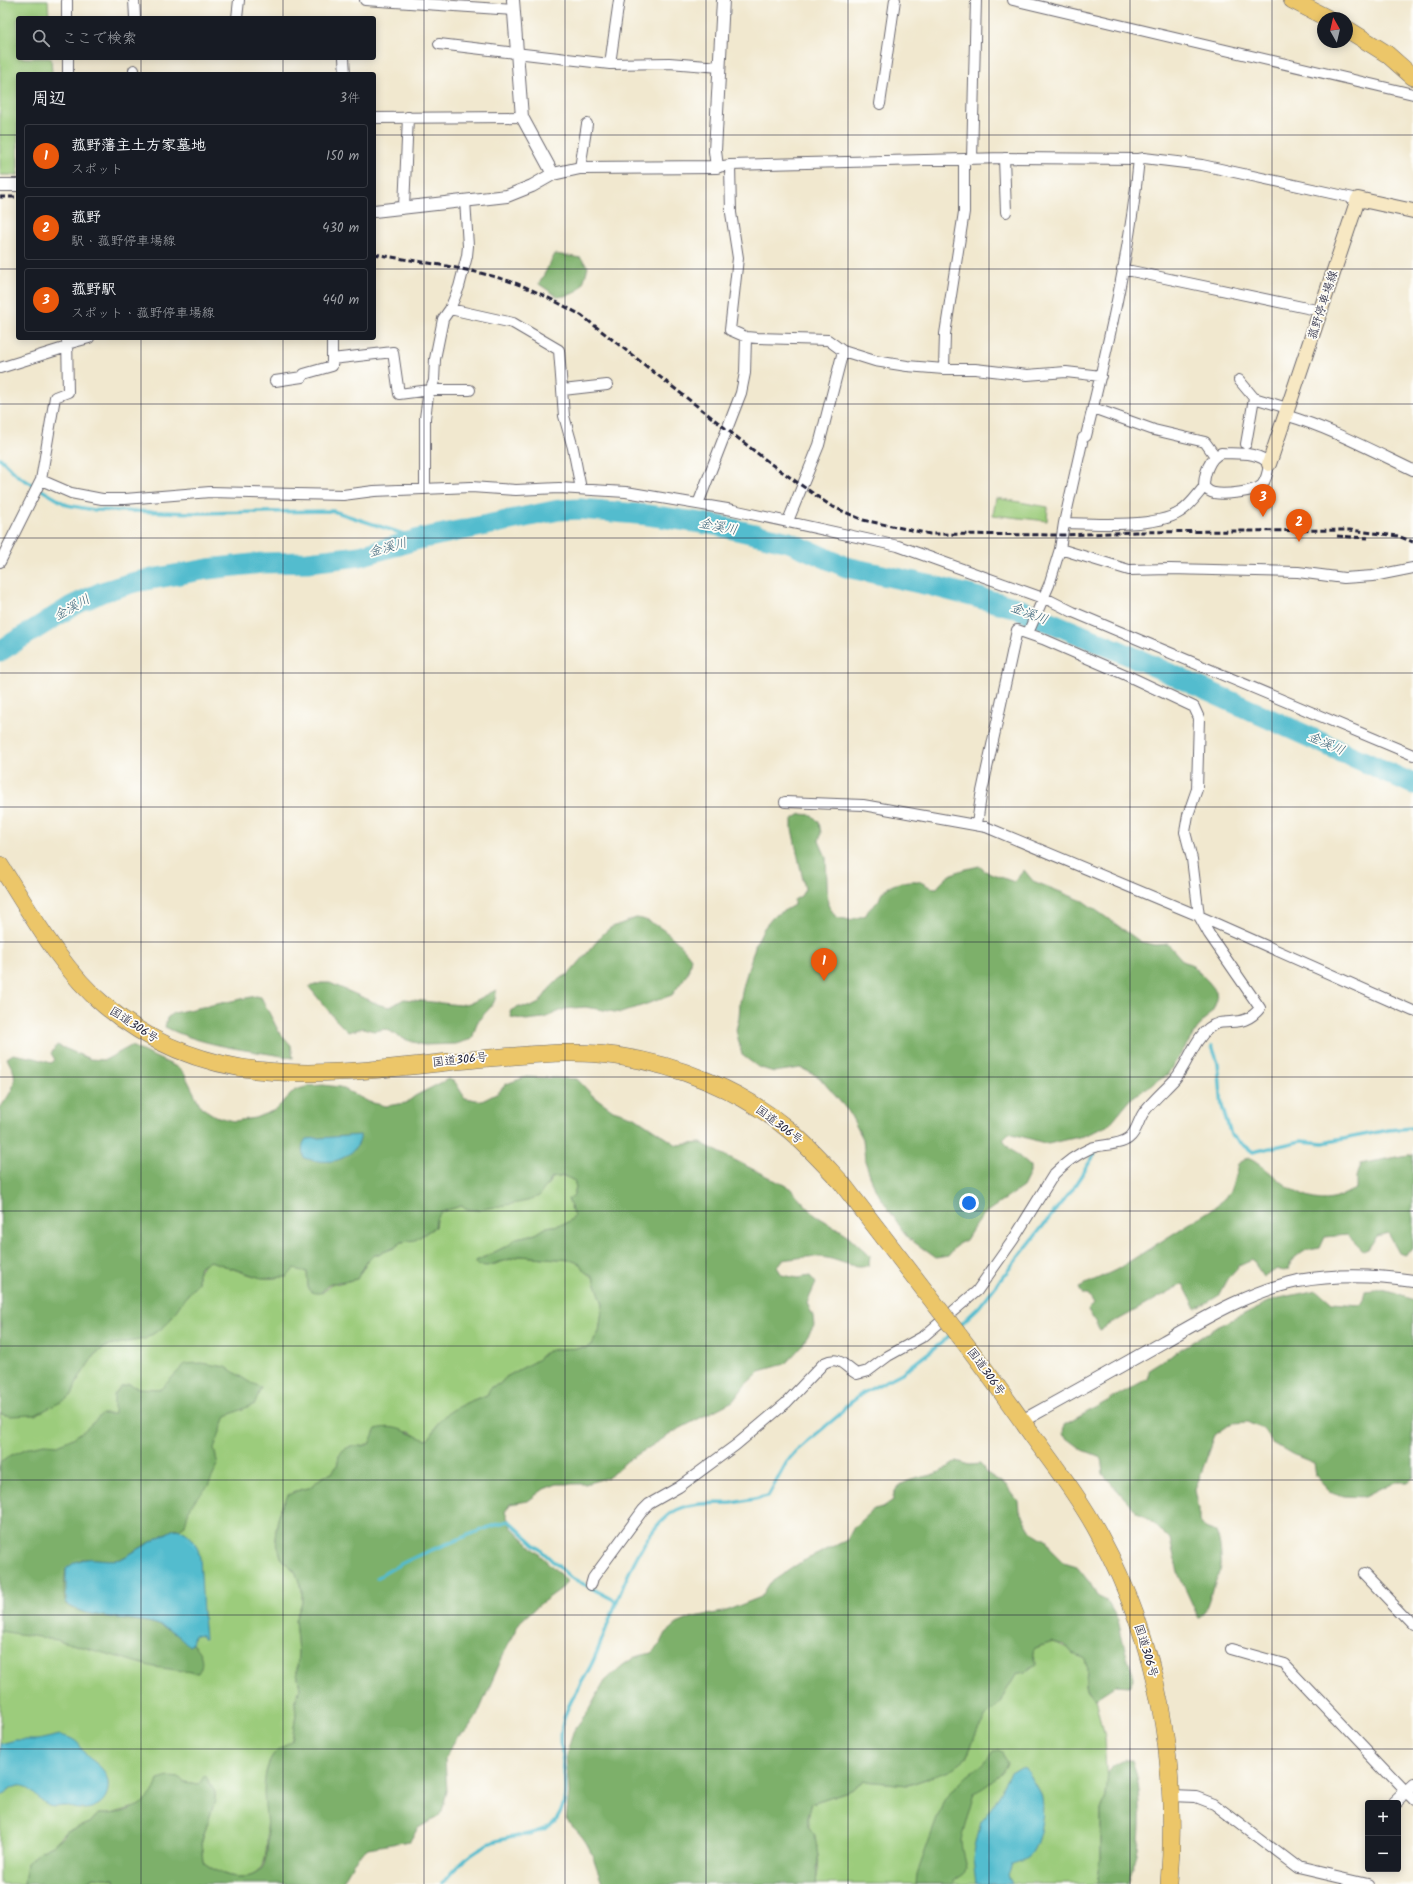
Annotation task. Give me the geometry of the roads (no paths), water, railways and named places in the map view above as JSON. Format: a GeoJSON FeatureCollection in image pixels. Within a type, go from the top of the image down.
{"type":"FeatureCollection","features":[{"type":"Feature","properties":{"kind":"highway"},"geometry":{"type":"LineString","coordinates":[[1292,0],[1317,13]]}},
{"type":"Feature","properties":{"kind":"highway"},"geometry":{"type":"LineString","coordinates":[[1353,32],[1387,54],[1413,77]]}},
{"type":"Feature","properties":{"kind":"highway","name":"国道306号"},"geometry":{"type":"LineString","coordinates":[[0,865],[46,936],[89,991],[104,1005],[152,1038],[187,1055],[242,1069],[298,1074],[516,1056],[592,1054],[641,1060],[706,1080],[758,1108],[787,1129],[841,1182],[942,1313],[1084,1506],[1101,1537],[1125,1589],[1154,1673],[1164,1728],[1171,1796],[1172,1831],[1169,1884]]}},
{"type":"Feature","properties":{"kind":"main road"},"geometry":{"type":"LineString","coordinates":[[1358,198],[1413,211]]}},
{"type":"Feature","properties":{"kind":"main road","name":"菰野停車場線"},"geometry":{"type":"LineString","coordinates":[[1269,464],[1358,198]]}},
{"type":"Feature","properties":{"kind":"street"},"geometry":{"type":"LineString","coordinates":[[67,0],[67,16]]}},
{"type":"Feature","properties":{"kind":"street"},"geometry":{"type":"LineString","coordinates":[[134,0],[135,16]]}},
{"type":"Feature","properties":{"kind":"street"},"geometry":{"type":"LineString","coordinates":[[237,16],[239,0]]}},
{"type":"Feature","properties":{"kind":"street"},"geometry":{"type":"LineString","coordinates":[[365,0],[513,5],[522,118],[553,174]]}},
{"type":"Feature","properties":{"kind":"street"},"geometry":{"type":"LineString","coordinates":[[610,64],[619,0]]}},
{"type":"Feature","properties":{"kind":"street"},"geometry":{"type":"LineString","coordinates":[[717,167],[715,151],[723,0]]}},
{"type":"Feature","properties":{"kind":"street"},"geometry":{"type":"LineString","coordinates":[[880,104],[895,0]]}},
{"type":"Feature","properties":{"kind":"street"},"geometry":{"type":"LineString","coordinates":[[944,369],[945,334],[964,212],[976,0]]}},
{"type":"Feature","properties":{"kind":"street"},"geometry":{"type":"LineString","coordinates":[[1012,0],[1413,94]]}},
{"type":"Feature","properties":{"kind":"street"},"geometry":{"type":"LineString","coordinates":[[439,44],[610,64],[669,63],[720,67]]}},
{"type":"Feature","properties":{"kind":"street"},"geometry":{"type":"LineString","coordinates":[[68,60],[68,72]]}},
{"type":"Feature","properties":{"kind":"street"},"geometry":{"type":"LineString","coordinates":[[344,60],[345,72]]}},
{"type":"Feature","properties":{"kind":"street"},"geometry":{"type":"LineString","coordinates":[[404,207],[408,117]]}},
{"type":"Feature","properties":{"kind":"street"},"geometry":{"type":"LineString","coordinates":[[376,118],[522,118]]}},
{"type":"Feature","properties":{"kind":"street"},"geometry":{"type":"LineString","coordinates":[[580,168],[587,124]]}},
{"type":"Feature","properties":{"kind":"street"},"geometry":{"type":"LineString","coordinates":[[1004,158],[1006,212]]}},
{"type":"Feature","properties":{"kind":"street"},"geometry":{"type":"LineString","coordinates":[[376,211],[506,196],[532,186],[553,174],[580,168],[717,167],[730,165],[1004,158],[1139,160],[1144,158],[1169,160],[1358,198]]}},
{"type":"Feature","properties":{"kind":"street"},"geometry":{"type":"LineString","coordinates":[[1029,631],[1043,600],[1060,548],[1064,523],[1083,438],[1086,436],[1101,376],[1134,207],[1139,160]]}},
{"type":"Feature","properties":{"kind":"street"},"geometry":{"type":"LineString","coordinates":[[730,165],[732,213],[738,258],[730,330],[746,337],[828,340],[843,351],[875,361],[944,369],[975,369],[1027,376],[1066,372],[1101,376]]}},
{"type":"Feature","properties":{"kind":"street"},"geometry":{"type":"LineString","coordinates":[[0,185],[16,185]]}},
{"type":"Feature","properties":{"kind":"street"},"geometry":{"type":"LineString","coordinates":[[425,488],[425,418],[428,396],[434,381],[435,359],[440,328],[443,319],[450,309],[465,270],[467,256],[468,246],[465,200]]}},
{"type":"Feature","properties":{"kind":"street"},"geometry":{"type":"LineString","coordinates":[[1122,269],[1321,311]]}},
{"type":"Feature","properties":{"kind":"street"},"geometry":{"type":"LineString","coordinates":[[450,309],[513,323],[559,350],[564,416],[573,448],[578,490]]}},
{"type":"Feature","properties":{"kind":"street"},"geometry":{"type":"LineString","coordinates":[[698,504],[741,394],[745,374],[746,337]]}},
{"type":"Feature","properties":{"kind":"street"},"geometry":{"type":"LineString","coordinates":[[0,368],[67,343],[80,340]]}},
{"type":"Feature","properties":{"kind":"street"},"geometry":{"type":"LineString","coordinates":[[275,381],[302,377],[304,374],[332,366],[332,340]]}},
{"type":"Feature","properties":{"kind":"street"},"geometry":{"type":"LineString","coordinates":[[0,562],[3,547],[34,495],[40,482],[55,397],[68,392],[67,343]]}},
{"type":"Feature","properties":{"kind":"street"},"geometry":{"type":"LineString","coordinates":[[788,521],[819,445],[843,351]]}},
{"type":"Feature","properties":{"kind":"street"},"geometry":{"type":"LineString","coordinates":[[332,359],[393,352],[399,394],[430,390],[470,390]]}},
{"type":"Feature","properties":{"kind":"street"},"geometry":{"type":"LineString","coordinates":[[1239,380],[1254,398],[1335,433],[1413,470]]}},
{"type":"Feature","properties":{"kind":"street"},"geometry":{"type":"LineString","coordinates":[[563,390],[607,385]]}},
{"type":"Feature","properties":{"kind":"street"},"geometry":{"type":"LineString","coordinates":[[1246,444],[1254,398]]}},
{"type":"Feature","properties":{"kind":"street"},"geometry":{"type":"LineString","coordinates":[[1093,408],[1154,430],[1205,442],[1215,456]]}},
{"type":"Feature","properties":{"kind":"street"},"geometry":{"type":"LineString","coordinates":[[1064,523],[1109,525],[1172,517],[1185,508],[1204,487],[1204,481],[1210,463],[1215,456],[1221,453],[1259,456],[1265,459],[1269,464],[1265,480],[1261,486],[1254,490],[1215,493],[1208,491],[1204,487]]}},
{"type":"Feature","properties":{"kind":"street"},"geometry":{"type":"LineString","coordinates":[[40,482],[70,493],[102,498],[125,499],[210,492],[343,495],[374,491],[425,488],[626,492],[788,521],[898,546],[1043,600],[1413,755]]}},
{"type":"Feature","properties":{"kind":"street"},"geometry":{"type":"LineString","coordinates":[[1060,548],[1129,570],[1170,569],[1298,572],[1344,578],[1373,576],[1413,568]]}},
{"type":"Feature","properties":{"kind":"street"},"geometry":{"type":"LineString","coordinates":[[591,1585],[593,1578],[643,1510],[679,1487],[736,1445],[786,1403],[824,1364],[831,1360],[837,1361],[857,1374],[865,1373],[888,1356],[924,1336],[956,1311],[978,1292],[1013,1240],[1054,1174],[1061,1167],[1090,1148],[1123,1142],[1129,1138],[1134,1133],[1144,1113],[1176,1078],[1191,1051],[1205,1031],[1215,1024],[1243,1021],[1254,1016],[1260,1008],[1209,934],[1199,916],[1192,859],[1185,832],[1188,815],[1197,790],[1199,718],[1194,707],[1029,631],[1017,630],[981,796],[977,824]]}},
{"type":"Feature","properties":{"kind":"street"},"geometry":{"type":"LineString","coordinates":[[785,802],[864,805],[977,824],[1199,916],[1413,1011]]}},
{"type":"Feature","properties":{"kind":"street"},"geometry":{"type":"LineString","coordinates":[[1022,1421],[1205,1318],[1264,1291],[1297,1281],[1328,1277],[1358,1275],[1413,1281]]}},
{"type":"Feature","properties":{"kind":"street"},"geometry":{"type":"LineString","coordinates":[[1364,1574],[1413,1625]]}},
{"type":"Feature","properties":{"kind":"street"},"geometry":{"type":"LineString","coordinates":[[1231,1649],[1284,1664],[1409,1788],[1413,1800]]}},
{"type":"Feature","properties":{"kind":"street"},"geometry":{"type":"LineString","coordinates":[[1397,1800],[1409,1788]]}},
{"type":"Feature","properties":{"kind":"street"},"geometry":{"type":"LineString","coordinates":[[1171,1796],[1196,1797],[1214,1804],[1298,1868],[1367,1884]]}},
{"type":"Feature","properties":{"kind":"water"},"geometry":{"type":"Polygon","coordinates":[[[360,1135],[360,1140],[355,1148],[342,1158],[333,1161],[315,1161],[304,1158],[302,1148],[306,1139],[360,1135]]]}},
{"type":"Feature","properties":{"kind":"water"},"geometry":{"type":"Polygon","coordinates":[[[174,1529],[178,1529],[189,1535],[199,1553],[205,1639],[203,1639],[202,1636],[194,1635],[192,1644],[189,1646],[174,1633],[156,1624],[94,1615],[72,1608],[66,1602],[66,1569],[73,1564],[80,1560],[86,1559],[121,1559],[174,1529]]]}},
{"type":"Feature","properties":{"kind":"water"},"geometry":{"type":"Polygon","coordinates":[[[60,1735],[74,1740],[87,1756],[98,1764],[104,1772],[108,1782],[108,1788],[105,1799],[101,1803],[92,1808],[86,1809],[76,1809],[65,1806],[51,1807],[23,1786],[14,1787],[0,1795],[0,1744],[16,1740],[38,1740],[60,1735]]]}},
{"type":"Feature","properties":{"kind":"water"},"geometry":{"type":"Polygon","coordinates":[[[1021,1767],[1026,1768],[1041,1794],[1043,1808],[1041,1826],[1036,1844],[1029,1856],[1012,1864],[1008,1875],[1012,1884],[976,1884],[973,1857],[981,1821],[992,1808],[1011,1773],[1021,1767]]]}},
{"type":"Feature","properties":{"kind":"waterway"},"geometry":{"type":"LineString","coordinates":[[0,458],[18,476],[67,505],[94,510],[195,513],[333,511],[419,539]]}},
{"type":"Feature","properties":{"kind":"waterway","name":"金溪川"},"geometry":{"type":"LineString","coordinates":[[0,651],[72,606],[102,592],[135,582],[208,569],[262,563],[308,562],[360,556],[419,539],[559,510],[580,509],[648,515],[715,525],[789,542],[846,567],[933,586],[1014,607],[1131,656],[1413,784]]}},
{"type":"Feature","properties":{"kind":"waterway"},"geometry":{"type":"LineString","coordinates":[[1212,1046],[1218,1063],[1222,1106],[1231,1135],[1253,1152],[1301,1141],[1323,1143],[1389,1130],[1413,1128]]}},
{"type":"Feature","properties":{"kind":"waterway"},"geometry":{"type":"LineString","coordinates":[[958,1327],[979,1307],[1073,1188],[1095,1154]]}},
{"type":"Feature","properties":{"kind":"waterway"},"geometry":{"type":"LineString","coordinates":[[442,1884],[464,1860],[485,1846],[500,1840],[536,1832],[552,1825],[557,1819],[565,1797],[561,1739],[564,1718],[571,1701],[590,1668],[628,1574],[639,1552],[652,1532],[666,1517],[687,1506],[732,1503],[768,1496],[788,1460],[796,1451],[839,1415],[845,1407],[863,1393],[902,1373],[951,1334]]}},
{"type":"Feature","properties":{"kind":"waterway"},"geometry":{"type":"LineString","coordinates":[[377,1578],[404,1562],[480,1530],[509,1521],[570,1577],[616,1601]]}},
{"type":"Feature","properties":{"kind":"railway"},"geometry":{"type":"LineString","coordinates":[[0,197],[16,197]]}},
{"type":"Feature","properties":{"kind":"railway"},"geometry":{"type":"LineString","coordinates":[[376,254],[459,268],[509,281],[537,292],[581,315],[771,464],[831,506],[863,520],[930,534],[1063,535],[1135,532],[1350,530],[1398,536],[1413,542]]}},
{"type":"Feature","properties":{"kind":"railway"},"geometry":{"type":"LineString","coordinates":[[1337,536],[1368,538]]}},
{"type":"Feature","properties":{"kind":"place","name":"菰野駅"},"geometry":{"type":"Point","coordinates":[1263,517]}},
{"type":"Feature","properties":{"kind":"place","name":"菰野"},"geometry":{"type":"Point","coordinates":[1299,542]}},
{"type":"Feature","properties":{"kind":"place","name":"菰野藩主土方家墓地"},"geometry":{"type":"Point","coordinates":[824,981]}}]}
